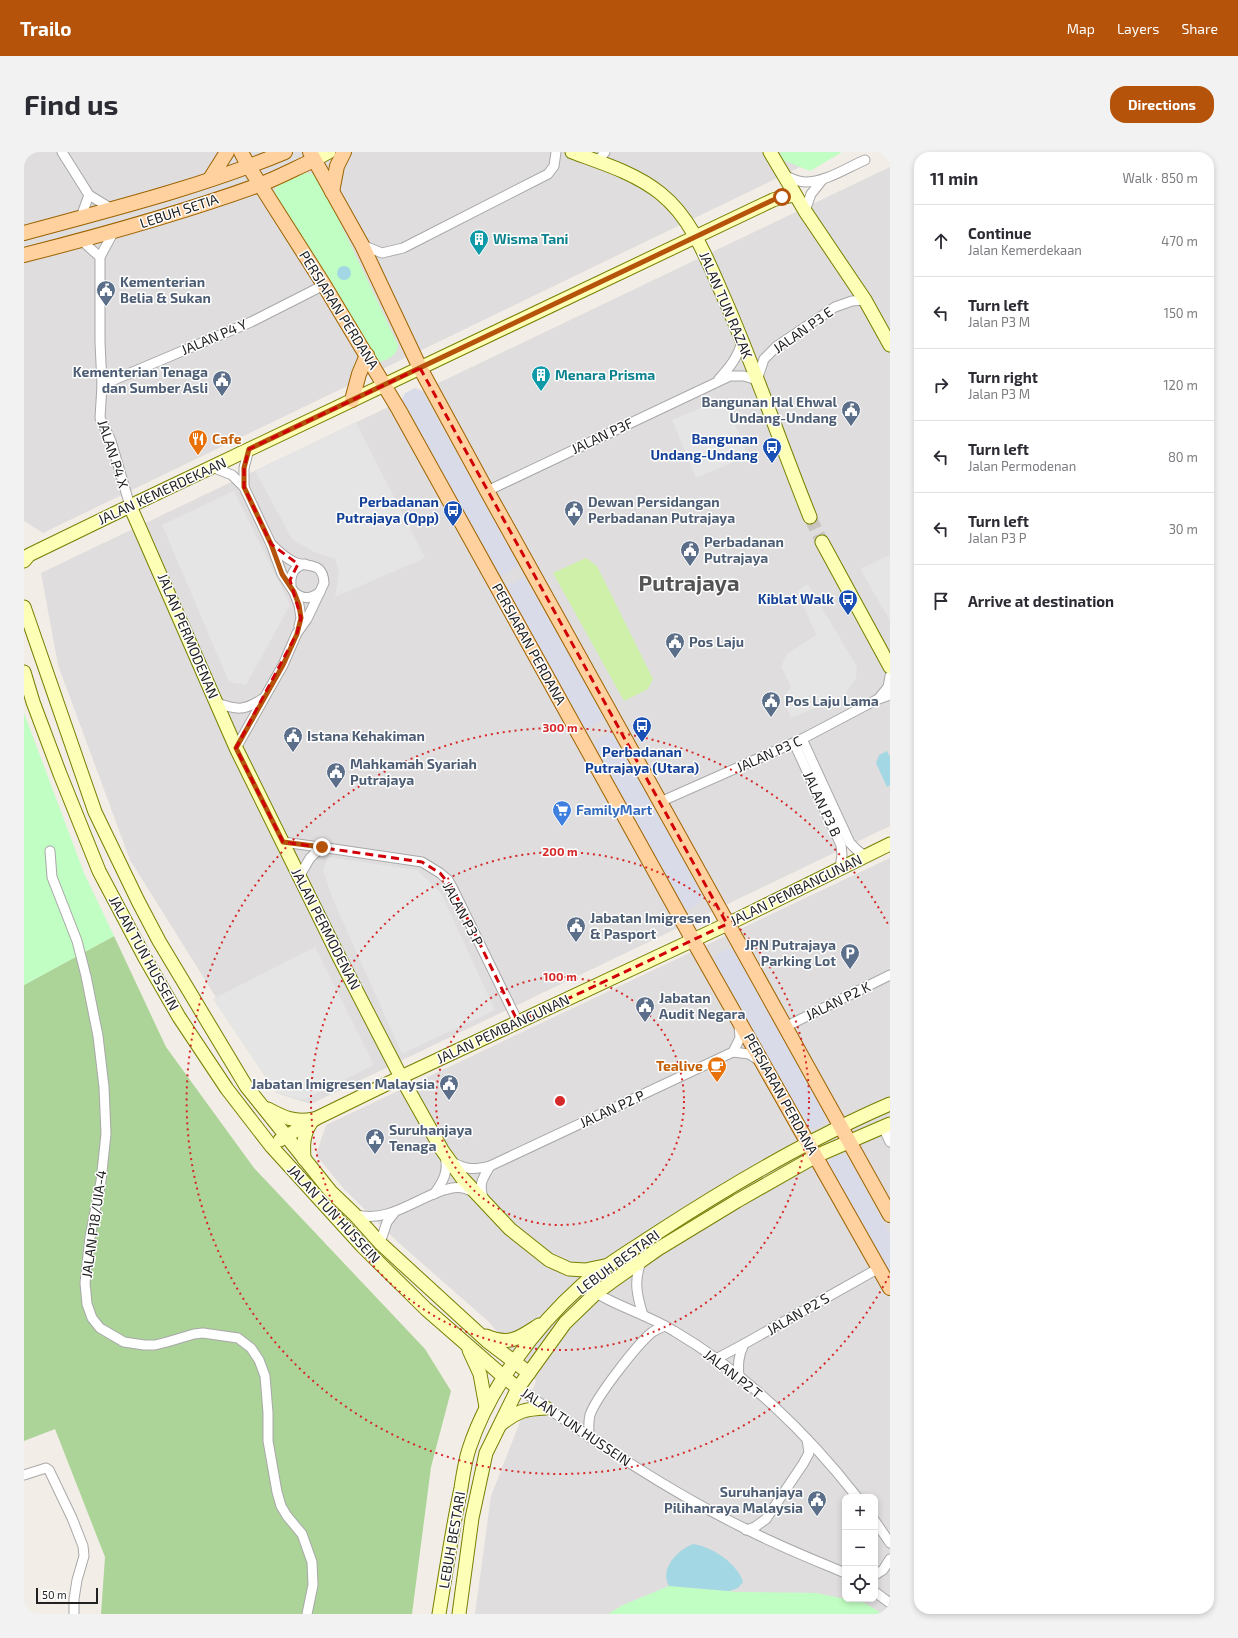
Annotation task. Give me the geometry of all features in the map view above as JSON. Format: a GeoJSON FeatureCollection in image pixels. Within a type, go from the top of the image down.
{"type":"FeatureCollection","features":[{"type":"Feature","properties":{"kind":"main road"},"geometry":{"type":"LineString","coordinates":[[210,179],[227,152]]}},
{"type":"Feature","properties":{"kind":"main road","name":"PERSIARAN PERDANA"},"geometry":{"type":"LineString","coordinates":[[241,152],[385,386],[693,940],[890,1288]]}},
{"type":"Feature","properties":{"kind":"main road","name":"LEBUH SETIA"},"geometry":{"type":"LineString","coordinates":[[24,233],[112,209],[249,167],[285,152]]}},
{"type":"Feature","properties":{"kind":"main road","name":"LEBUH SETIA"},"geometry":{"type":"LineString","coordinates":[[24,255],[114,231],[260,184],[312,156],[329,152]]}},
{"type":"Feature","properties":{"kind":"main road"},"geometry":{"type":"LineString","coordinates":[[332,192],[337,166],[344,152]]}},
{"type":"Feature","properties":{"kind":"main road","name":"JALAN TUN RAZAK"},"geometry":{"type":"LineString","coordinates":[[572,152],[601,157],[661,193],[680,212],[696,237],[742,340],[810,517]]}},
{"type":"Feature","properties":{"kind":"main road"},"geometry":{"type":"LineString","coordinates":[[770,152],[782,175],[805,211],[865,300],[890,346]]}},
{"type":"Feature","properties":{"kind":"main road"},"geometry":{"type":"LineString","coordinates":[[312,156],[362,245],[420,368],[727,924],[890,1215]]}},
{"type":"Feature","properties":{"kind":"main road","name":"JALAN KEMERDEKAAN"},"geometry":{"type":"LineString","coordinates":[[26,556],[773,200],[795,195]]}},
{"type":"Feature","properties":{"kind":"main road"},"geometry":{"type":"LineString","coordinates":[[352,400],[359,374],[367,355]]}},
{"type":"Feature","properties":{"kind":"main road","name":"JALAN PERMODENAN"},"geometry":{"type":"LineString","coordinates":[[130,506],[236,748],[299,877],[401,1077],[446,1155],[462,1178],[510,1229],[549,1260],[569,1269],[585,1270],[609,1265]]}},
{"type":"Feature","properties":{"kind":"main road"},"geometry":{"type":"LineString","coordinates":[[822,542],[890,668]]}},
{"type":"Feature","properties":{"kind":"main road","name":"JALAN TUN HUSSEIN"},"geometry":{"type":"LineString","coordinates":[[24,607],[95,812],[159,941],[246,1086],[332,1192],[380,1243],[467,1322],[529,1373]]}},
{"type":"Feature","properties":{"kind":"main road","name":"JALAN TUN HUSSEIN"},"geometry":{"type":"LineString","coordinates":[[24,672],[33,702],[60,774],[99,871],[145,958],[179,1017],[227,1089],[271,1146],[362,1246],[426,1309],[518,1388]]}},
{"type":"Feature","properties":{"kind":"main road","name":"JALAN PEMBANGUNAN"},"geometry":{"type":"LineString","coordinates":[[271,1146],[286,1135],[401,1077],[727,924],[890,844]]}},
{"type":"Feature","properties":{"kind":"main road"},"geometry":{"type":"LineString","coordinates":[[246,1086],[268,1108],[284,1118],[315,1120]]}},
{"type":"Feature","properties":{"kind":"main road","name":"LEBUH BESTARI"},"geometry":{"type":"LineString","coordinates":[[439,1614],[455,1515],[469,1449],[486,1407],[504,1377],[514,1362],[548,1320],[583,1284],[700,1205],[741,1180],[808,1143],[840,1126],[890,1104]]}},
{"type":"Feature","properties":{"kind":"main road"},"geometry":{"type":"LineString","coordinates":[[304,1159],[303,1139],[307,1128],[315,1120]]}},
{"type":"Feature","properties":{"kind":"main road","name":"LEBUH BESTARI"},"geometry":{"type":"LineString","coordinates":[[459,1614],[472,1518],[486,1453],[518,1388],[565,1323],[595,1294],[642,1260],[737,1201],[816,1156],[848,1141],[887,1126]]}},
{"type":"Feature","properties":{"kind":"main road"},"geometry":{"type":"LineString","coordinates":[[467,1322],[486,1336],[502,1341],[517,1339],[548,1320]]}},
{"type":"Feature","properties":{"kind":"main road"},"geometry":{"type":"LineString","coordinates":[[467,1345],[480,1374],[486,1407]]}},
{"type":"Feature","properties":{"kind":"main road"},"geometry":{"type":"LineString","coordinates":[[498,1426],[511,1416],[526,1409],[546,1408]]}},
{"type":"Feature","properties":{"kind":"street"},"geometry":{"type":"LineString","coordinates":[[62,152],[89,195],[112,209]]}},
{"type":"Feature","properties":{"kind":"street"},"geometry":{"type":"LineString","coordinates":[[362,245],[382,253],[403,248],[548,174],[554,166],[556,152]]}},
{"type":"Feature","properties":{"kind":"street"},"geometry":{"type":"LineString","coordinates":[[782,175],[804,182],[822,179],[865,160]]}},
{"type":"Feature","properties":{"kind":"street"},"geometry":{"type":"LineString","coordinates":[[805,211],[811,194],[822,179]]}},
{"type":"Feature","properties":{"kind":"street"},"geometry":{"type":"LineString","coordinates":[[81,218],[89,195]]}},
{"type":"Feature","properties":{"kind":"street","name":"JALAN P4 X"},"geometry":{"type":"LineString","coordinates":[[114,231],[100,257],[100,342],[102,385],[100,418],[111,441],[130,506]]}},
{"type":"Feature","properties":{"kind":"street"},"geometry":{"type":"LineString","coordinates":[[82,240],[100,257]]}},
{"type":"Feature","properties":{"kind":"street","name":"JALAN P4 Y"},"geometry":{"type":"LineString","coordinates":[[102,385],[251,322],[324,285]]}},
{"type":"Feature","properties":{"kind":"street","name":"JALAN P3 E"},"geometry":{"type":"LineString","coordinates":[[758,380],[764,359],[777,346],[836,307],[852,301],[865,300]]}},
{"type":"Feature","properties":{"kind":"street","name":"JALAN P3F"},"geometry":{"type":"LineString","coordinates":[[717,381],[735,360],[742,340]]}},
{"type":"Feature","properties":{"kind":"street","name":"JALAN P3F"},"geometry":{"type":"LineString","coordinates":[[487,490],[717,381],[736,375],[758,380]]}},
{"type":"Feature","properties":{"kind":"street"},"geometry":{"type":"LineString","coordinates":[[244,487],[244,468],[249,449]]}},
{"type":"Feature","properties":{"kind":"street"},"geometry":{"type":"LineString","coordinates":[[212,467],[232,475],[244,487],[271,544],[282,574],[292,588],[302,597],[307,598],[320,592]]}},
{"type":"Feature","properties":{"kind":"street"},"geometry":{"type":"LineString","coordinates":[[236,748],[283,665],[297,634],[307,619],[324,583],[322,573],[315,566],[295,562],[284,556],[271,544]]}},
{"type":"Feature","properties":{"kind":"street"},"geometry":{"type":"LineString","coordinates":[[297,634],[301,618],[299,605],[292,588],[291,575],[297,567],[307,564]]}},
{"type":"Feature","properties":{"kind":"street","name":"JALAN P3 C"},"geometry":{"type":"LineString","coordinates":[[876,700],[888,687],[890,668]]}},
{"type":"Feature","properties":{"kind":"street","name":"JALAN P3 C"},"geometry":{"type":"LineString","coordinates":[[660,802],[798,741],[876,700],[890,695]]}},
{"type":"Feature","properties":{"kind":"street"},"geometry":{"type":"LineString","coordinates":[[217,703],[234,709],[245,708],[263,698]]}},
{"type":"Feature","properties":{"kind":"street","name":"JALAN P3 B"},"geometry":{"type":"LineString","coordinates":[[798,741],[850,843],[865,856]]}},
{"type":"Feature","properties":{"kind":"street","name":"JALAN P3 B"},"geometry":{"type":"LineString","coordinates":[[798,741],[841,845],[842,855],[840,868]]}},
{"type":"Feature","properties":{"kind":"street","name":"JALAN P3 P"},"geometry":{"type":"LineString","coordinates":[[283,842],[422,862],[440,873],[448,880],[453,889],[518,1022]]}},
{"type":"Feature","properties":{"kind":"street"},"geometry":{"type":"LineString","coordinates":[[299,877],[310,858],[322,847]]}},
{"type":"Feature","properties":{"kind":"street","name":"JALAN P18/UIA-4"},"geometry":{"type":"LineString","coordinates":[[50,851],[52,877],[77,941],[86,976],[98,1036],[104,1087],[106,1134],[101,1181],[90,1237],[86,1283],[87,1304],[92,1318],[100,1328],[124,1342],[144,1345],[155,1344],[194,1334],[210,1334],[238,1338],[251,1348],[259,1360],[266,1376],[268,1441],[277,1492],[281,1506],[304,1539],[312,1562],[313,1585],[307,1614]]}},
{"type":"Feature","properties":{"kind":"street","name":"JALAN P2 K"},"geometry":{"type":"LineString","coordinates":[[785,1027],[890,975]]}},
{"type":"Feature","properties":{"kind":"street"},"geometry":{"type":"LineString","coordinates":[[739,1019],[740,1038],[733,1052],[749,1054],[764,1064]]}},
{"type":"Feature","properties":{"kind":"street","name":"JALAN P2 P"},"geometry":{"type":"LineString","coordinates":[[446,1155],[464,1168],[475,1170],[490,1166],[733,1052]]}},
{"type":"Feature","properties":{"kind":"street"},"geometry":{"type":"LineString","coordinates":[[887,1126],[890,1142]]}},
{"type":"Feature","properties":{"kind":"street"},"geometry":{"type":"LineString","coordinates":[[434,1194],[443,1183],[446,1155]]}},
{"type":"Feature","properties":{"kind":"street"},"geometry":{"type":"LineString","coordinates":[[481,1198],[480,1189],[482,1181],[490,1166]]}},
{"type":"Feature","properties":{"kind":"street"},"geometry":{"type":"LineString","coordinates":[[354,1214],[370,1217],[394,1213],[449,1188],[462,1188],[481,1198]]}},
{"type":"Feature","properties":{"kind":"street"},"geometry":{"type":"LineString","coordinates":[[380,1243],[387,1222],[394,1213]]}},
{"type":"Feature","properties":{"kind":"street"},"geometry":{"type":"LineString","coordinates":[[642,1260],[637,1273],[636,1284],[637,1298],[643,1315]]}},
{"type":"Feature","properties":{"kind":"street","name":"JALAN P2 S"},"geometry":{"type":"LineString","coordinates":[[716,1359],[879,1268]]}},
{"type":"Feature","properties":{"kind":"street","name":"JALAN P2 T"},"geometry":{"type":"LineString","coordinates":[[583,1284],[595,1294],[674,1330],[716,1359],[761,1395],[807,1439],[855,1494]]}},
{"type":"Feature","properties":{"kind":"street"},"geometry":{"type":"LineString","coordinates":[[589,1437],[589,1423],[591,1414],[599,1400],[640,1343],[652,1332],[665,1326]]}},
{"type":"Feature","properties":{"kind":"street"},"geometry":{"type":"LineString","coordinates":[[739,1377],[739,1358],[744,1344]]}},
{"type":"Feature","properties":{"kind":"street","name":"JALAN TUN HUSSEIN"},"geometry":{"type":"LineString","coordinates":[[518,1388],[637,1468],[746,1530],[842,1572]]}},
{"type":"Feature","properties":{"kind":"street"},"geometry":{"type":"LineString","coordinates":[[746,1530],[755,1527],[766,1519],[799,1471],[809,1452],[807,1439]]}},
{"type":"Feature","properties":{"kind":"street"},"geometry":{"type":"LineString","coordinates":[[24,1475],[46,1468],[49,1470],[80,1537],[84,1556],[77,1580],[74,1614]]}},
{"type":"Feature","properties":{"kind":"street"},"geometry":{"type":"LineString","coordinates":[[878,1525],[890,1543]]}},
{"type":"Feature","properties":{"kind":"street"},"geometry":{"type":"LineString","coordinates":[[878,1573],[883,1570],[890,1559]]}},
{"type":"Feature","properties":{"kind":"street"},"geometry":{"type":"LineString","coordinates":[[878,1594],[890,1603]]}},
{"type":"Feature","properties":{"kind":"highlighted area"},"geometry":{"type":"Polygon","coordinates":[[[420,368],[727,924],[518,1022],[453,889],[440,873],[422,862],[283,842],[236,748],[297,633],[301,618],[290,580],[298,564],[271,544],[244,487],[244,468],[249,449],[420,368]]]}},
{"type":"Feature","properties":{"kind":"shaded area"},"geometry":{"type":"Polygon","coordinates":[[[24,152],[831,152],[43,533],[24,521],[24,152]]]}},
{"type":"Feature","properties":{"kind":"shaded area"},"geometry":{"type":"Polygon","coordinates":[[[890,167],[890,826],[311,1104],[276,1093],[130,860],[58,665],[41,573],[890,167]]]}},
{"type":"Feature","properties":{"kind":"shaded area"},"geometry":{"type":"Polygon","coordinates":[[[415,388],[421,390],[518,564],[517,567],[500,577],[497,576],[401,401],[405,393],[415,388]]]}},
{"type":"Feature","properties":{"kind":"shaded area"},"geometry":{"type":"Polygon","coordinates":[[[724,398],[748,456],[696,478],[672,420],[724,398]]]}},
{"type":"Feature","properties":{"kind":"shaded area"},"geometry":{"type":"Polygon","coordinates":[[[356,422],[425,558],[335,597],[339,572],[335,559],[314,552],[292,539],[255,471],[356,422]]]}},
{"type":"Feature","properties":{"kind":"shaded area"},"geometry":{"type":"Polygon","coordinates":[[[234,491],[290,605],[246,685],[229,682],[162,525],[234,491]]]}},
{"type":"Feature","properties":{"kind":"shaded area"},"geometry":{"type":"Polygon","coordinates":[[[890,555],[890,621],[860,569],[890,555]]]}},
{"type":"Feature","properties":{"kind":"shaded area"},"geometry":{"type":"Polygon","coordinates":[[[523,577],[525,578],[604,717],[587,730],[584,729],[505,589],[523,577]]]}},
{"type":"Feature","properties":{"kind":"shaded area"},"geometry":{"type":"Polygon","coordinates":[[[808,584],[857,667],[856,678],[845,695],[791,718],[783,698],[791,686],[781,667],[787,654],[816,635],[797,591],[808,584]]]}},
{"type":"Feature","properties":{"kind":"shaded area"},"geometry":{"type":"Polygon","coordinates":[[[610,732],[615,737],[702,893],[702,898],[699,903],[689,909],[682,905],[593,744],[595,741],[610,732]]]}},
{"type":"Feature","properties":{"kind":"shaded area"},"geometry":{"type":"Polygon","coordinates":[[[328,857],[417,870],[441,893],[495,1010],[402,1054],[333,900],[323,870],[328,857]]]}},
{"type":"Feature","properties":{"kind":"shaded area"},"geometry":{"type":"Polygon","coordinates":[[[890,858],[890,1614],[475,1614],[491,1496],[536,1381],[489,1322],[399,1243],[344,1189],[316,1155],[326,1125],[890,858]]]}},
{"type":"Feature","properties":{"kind":"shaded area"},"geometry":{"type":"Polygon","coordinates":[[[315,947],[374,1065],[304,1100],[276,1093],[213,999],[315,947]]]}},
{"type":"Feature","properties":{"kind":"shaded area"},"geometry":{"type":"Polygon","coordinates":[[[728,949],[734,951],[824,1113],[824,1121],[820,1126],[814,1129],[807,1128],[802,1123],[713,961],[716,955],[728,949]]]}},
{"type":"Feature","properties":{"kind":"shaded area"},"geometry":{"type":"Polygon","coordinates":[[[838,1154],[843,1154],[848,1158],[890,1234],[890,1282],[829,1171],[828,1163],[832,1157],[838,1154]]]}},
{"type":"Feature","properties":{"kind":"green space"},"geometry":{"type":"Polygon","coordinates":[[[780,152],[842,152],[810,171],[783,160],[780,152]]]}},
{"type":"Feature","properties":{"kind":"green space"},"geometry":{"type":"Polygon","coordinates":[[[301,172],[313,174],[319,178],[398,345],[397,351],[385,360],[378,362],[274,193],[281,182],[288,177],[301,172]]]}},
{"type":"Feature","properties":{"kind":"green space"},"geometry":{"type":"Polygon","coordinates":[[[586,558],[597,566],[653,679],[648,689],[624,701],[553,573],[586,558]]]}},
{"type":"Feature","properties":{"kind":"green space"},"geometry":{"type":"Polygon","coordinates":[[[24,713],[84,873],[114,936],[24,985],[24,713]]]}},
{"type":"Feature","properties":{"kind":"green space"},"geometry":{"type":"Polygon","coordinates":[[[114,936],[166,1047],[254,1168],[425,1349],[451,1391],[431,1467],[412,1614],[101,1614],[105,1557],[55,1429],[24,1441],[24,985],[114,936]]]}},
{"type":"Feature","properties":{"kind":"green space"},"geometry":{"type":"Polygon","coordinates":[[[669,1586],[739,1592],[816,1593],[842,1598],[842,1602],[865,1603],[883,1614],[608,1614],[623,1605],[669,1586]]]}},
{"type":"Feature","properties":{"kind":"water"},"geometry":{"type":"Polygon","coordinates":[[[344,266],[349,268],[351,273],[349,278],[344,280],[339,278],[337,273],[339,268],[344,266]]]}},
{"type":"Feature","properties":{"kind":"water"},"geometry":{"type":"Polygon","coordinates":[[[887,751],[890,757],[890,785],[887,787],[876,763],[879,755],[887,751]]]}},
{"type":"Feature","properties":{"kind":"water"},"geometry":{"type":"Polygon","coordinates":[[[693,1544],[716,1552],[730,1562],[740,1575],[743,1582],[738,1588],[729,1591],[669,1586],[666,1573],[668,1566],[676,1555],[693,1544]]]}},
{"type":"Feature","properties":{"kind":"tunnel"},"geometry":{"type":"LineString","coordinates":[[810,517],[822,542]]}},
{"type":"Feature","properties":{"kind":"place","name":"Wisma Tani"},"geometry":{"type":"Point","coordinates":[479,256]}},
{"type":"Feature","properties":{"kind":"place","name":"Kementerian Belia & Sukan"},"geometry":{"type":"Point","coordinates":[106,307]}},
{"type":"Feature","properties":{"kind":"place","name":"Menara Prisma"},"geometry":{"type":"Point","coordinates":[541,392]}},
{"type":"Feature","properties":{"kind":"place","name":"Kementerian Tenaga dan Sumber Asli"},"geometry":{"type":"Point","coordinates":[222,397]}},
{"type":"Feature","properties":{"kind":"place","name":"Bangunan Hal Ehwal Undang-Undang"},"geometry":{"type":"Point","coordinates":[851,427]}},
{"type":"Feature","properties":{"kind":"place","name":"Cafe"},"geometry":{"type":"Point","coordinates":[198,456]}},
{"type":"Feature","properties":{"kind":"place","name":"Bangunan Undang-Undang"},"geometry":{"type":"Point","coordinates":[772,464]}},
{"type":"Feature","properties":{"kind":"place","name":"Perbadanan Putrajaya (Opp)"},"geometry":{"type":"Point","coordinates":[453,527]}},
{"type":"Feature","properties":{"kind":"place","name":"Dewan Persidangan Perbadanan Putrajaya"},"geometry":{"type":"Point","coordinates":[574,527]}},
{"type":"Feature","properties":{"kind":"place","name":"Perbadanan Putrajaya"},"geometry":{"type":"Point","coordinates":[690,567]}},
{"type":"Feature","properties":{"kind":"place","name":"Kiblat Walk"},"geometry":{"type":"Point","coordinates":[848,616]}},
{"type":"Feature","properties":{"kind":"place","name":"Pos Laju"},"geometry":{"type":"Point","coordinates":[675,659]}},
{"type":"Feature","properties":{"kind":"place","name":"Pos Laju Lama"},"geometry":{"type":"Point","coordinates":[771,718]}},
{"type":"Feature","properties":{"kind":"place","name":"Perbadanan Putrajaya (Utara)"},"geometry":{"type":"Point","coordinates":[642,743]}},
{"type":"Feature","properties":{"kind":"place","name":"Istana Kehakiman"},"geometry":{"type":"Point","coordinates":[293,753]}},
{"type":"Feature","properties":{"kind":"place","name":"Mahkamah Syariah Putrajaya"},"geometry":{"type":"Point","coordinates":[336,789]}},
{"type":"Feature","properties":{"kind":"place","name":"FamilyMart"},"geometry":{"type":"Point","coordinates":[562,827]}},
{"type":"Feature","properties":{"kind":"place","name":"Jabatan Imigresen & Pasport"},"geometry":{"type":"Point","coordinates":[576,943]}},
{"type":"Feature","properties":{"kind":"place","name":"JPN Putrajaya Parking Lot"},"geometry":{"type":"Point","coordinates":[850,970]}},
{"type":"Feature","properties":{"kind":"place","name":"Jabatan Audit Negara"},"geometry":{"type":"Point","coordinates":[645,1023]}},
{"type":"Feature","properties":{"kind":"place","name":"Tealive"},"geometry":{"type":"Point","coordinates":[717,1083]}},
{"type":"Feature","properties":{"kind":"place","name":"Jabatan Imigresen Malaysia"},"geometry":{"type":"Point","coordinates":[449,1101]}},
{"type":"Feature","properties":{"kind":"place","name":"Suruhanjaya Tenaga"},"geometry":{"type":"Point","coordinates":[375,1155]}},
{"type":"Feature","properties":{"kind":"place","name":"Suruhanjaya Pilihanraya Malaysia"},"geometry":{"type":"Point","coordinates":[817,1517]}},
{"type":"Feature","properties":{"kind":"district","name":"Putrajaya"},"geometry":{"type":"Point","coordinates":[689,583]}},
{"type":"Feature","properties":{"kind":"route"},"geometry":{"type":"LineString","coordinates":[[322,847],[283,842],[236,748],[283,665],[297,634],[301,618],[299,605],[291,585],[282,574],[271,544],[244,487],[244,468],[249,449],[782,197]]}}]}
